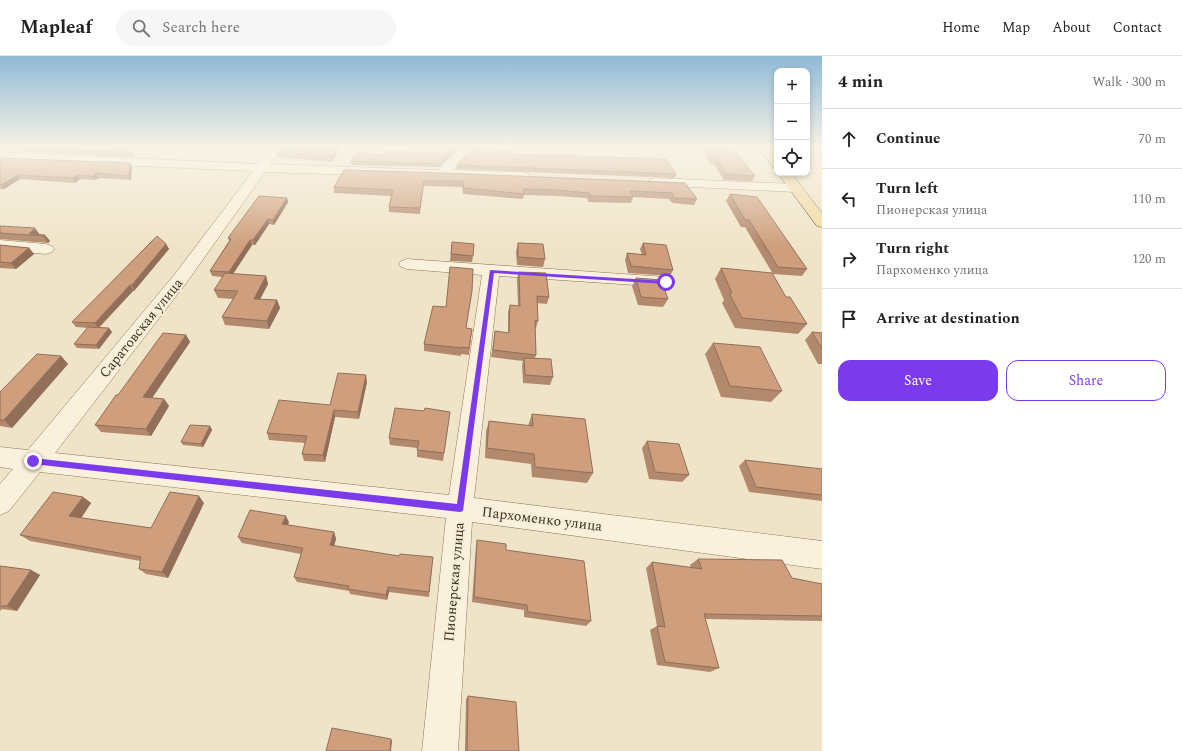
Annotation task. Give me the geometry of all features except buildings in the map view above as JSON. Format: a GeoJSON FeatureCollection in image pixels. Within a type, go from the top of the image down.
{"type":"FeatureCollection","features":[{"type":"Feature","properties":{"kind":"main road"},"geometry":{"type":"LineString","coordinates":[[790,180],[822,223]]}},
{"type":"Feature","properties":{"kind":"street","name":"Саратовская улица"},"geometry":{"type":"LineString","coordinates":[[0,503],[181,278],[254,180]]}},
{"type":"Feature","properties":{"kind":"street"},"geometry":{"type":"LineString","coordinates":[[639,181],[796,188]]}},
{"type":"Feature","properties":{"kind":"street"},"geometry":{"type":"LineString","coordinates":[[0,245],[46,249]]}},
{"type":"Feature","properties":{"kind":"street"},"geometry":{"type":"LineString","coordinates":[[407,264],[666,282]]}},
{"type":"Feature","properties":{"kind":"street","name":"Пионерская улица"},"geometry":{"type":"LineString","coordinates":[[440,751],[460,508],[492,271]]}},
{"type":"Feature","properties":{"kind":"street","name":"Пархоменко улица"},"geometry":{"type":"LineString","coordinates":[[0,457],[460,508],[822,555]]}},
{"type":"Feature","properties":{"kind":"route"},"geometry":{"type":"LineString","coordinates":[[33,461],[460,508],[492,271],[666,282]]}}]}
